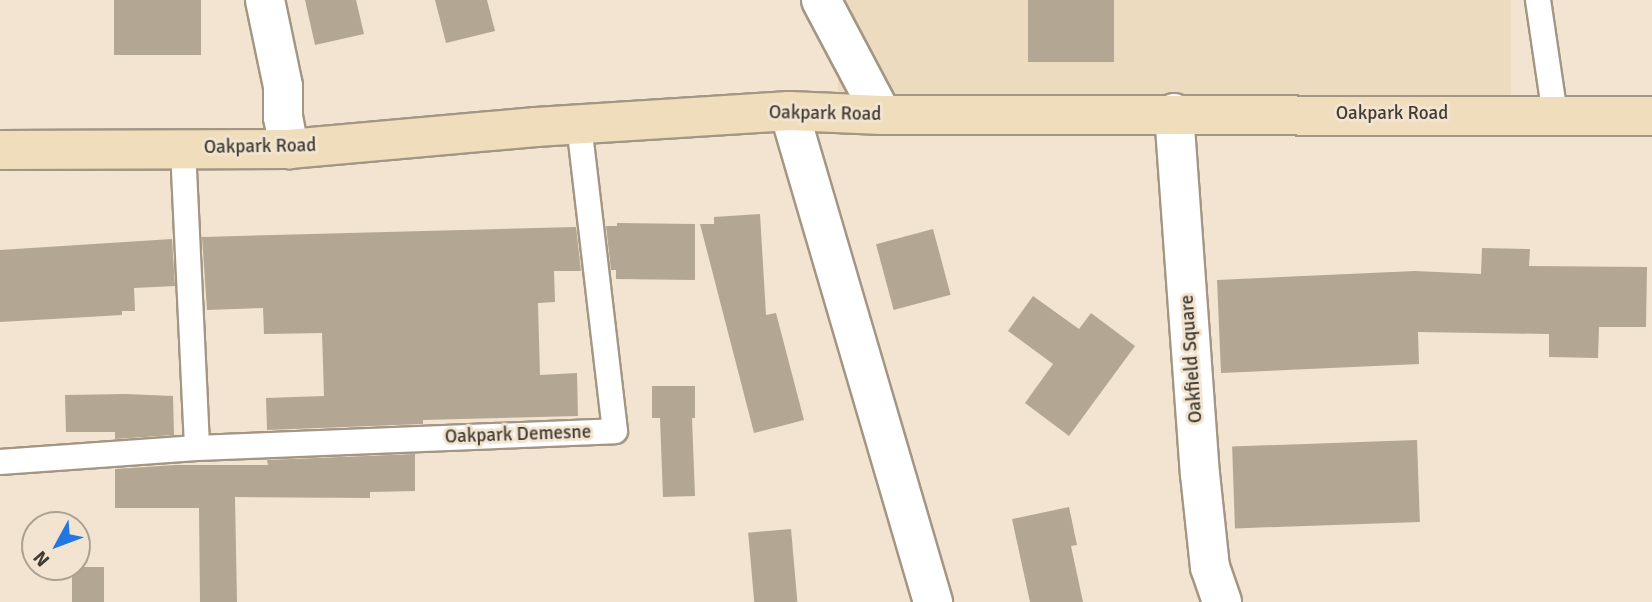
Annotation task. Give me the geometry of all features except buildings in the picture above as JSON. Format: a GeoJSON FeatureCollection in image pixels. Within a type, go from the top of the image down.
{"type":"FeatureCollection","features":[{"type":"Feature","properties":{"kind":"main road","name":"Oakpark Road"},"geometry":{"type":"LineString","coordinates":[[0,150],[289,149],[789,111],[882,115],[1174,113],[1652,116]]}},
{"type":"Feature","properties":{"kind":"street"},"geometry":{"type":"LineString","coordinates":[[265,0],[283,86],[283,117],[289,149]]}},
{"type":"Feature","properties":{"kind":"street"},"geometry":{"type":"LineString","coordinates":[[821,0],[882,115]]}},
{"type":"Feature","properties":{"kind":"street"},"geometry":{"type":"LineString","coordinates":[[789,111],[933,602]]}},
{"type":"Feature","properties":{"kind":"street","name":"Oakfield Square"},"geometry":{"type":"LineString","coordinates":[[1174,113],[1200,474],[1210,567],[1222,602]]}},
{"type":"Feature","properties":{"kind":"lane"},"geometry":{"type":"LineString","coordinates":[[1538,0],[1555,115]]}},
{"type":"Feature","properties":{"kind":"lane","name":"Oakpark Demesne"},"geometry":{"type":"LineString","coordinates":[[0,462],[197,448],[615,431],[579,125]]}},
{"type":"Feature","properties":{"kind":"lane"},"geometry":{"type":"LineString","coordinates":[[183,149],[197,448]]}},
{"type":"Feature","properties":{"kind":"shaded area"},"geometry":{"type":"Polygon","coordinates":[[[838,0],[1511,0],[1511,100],[838,100],[838,0]]]}}]}
